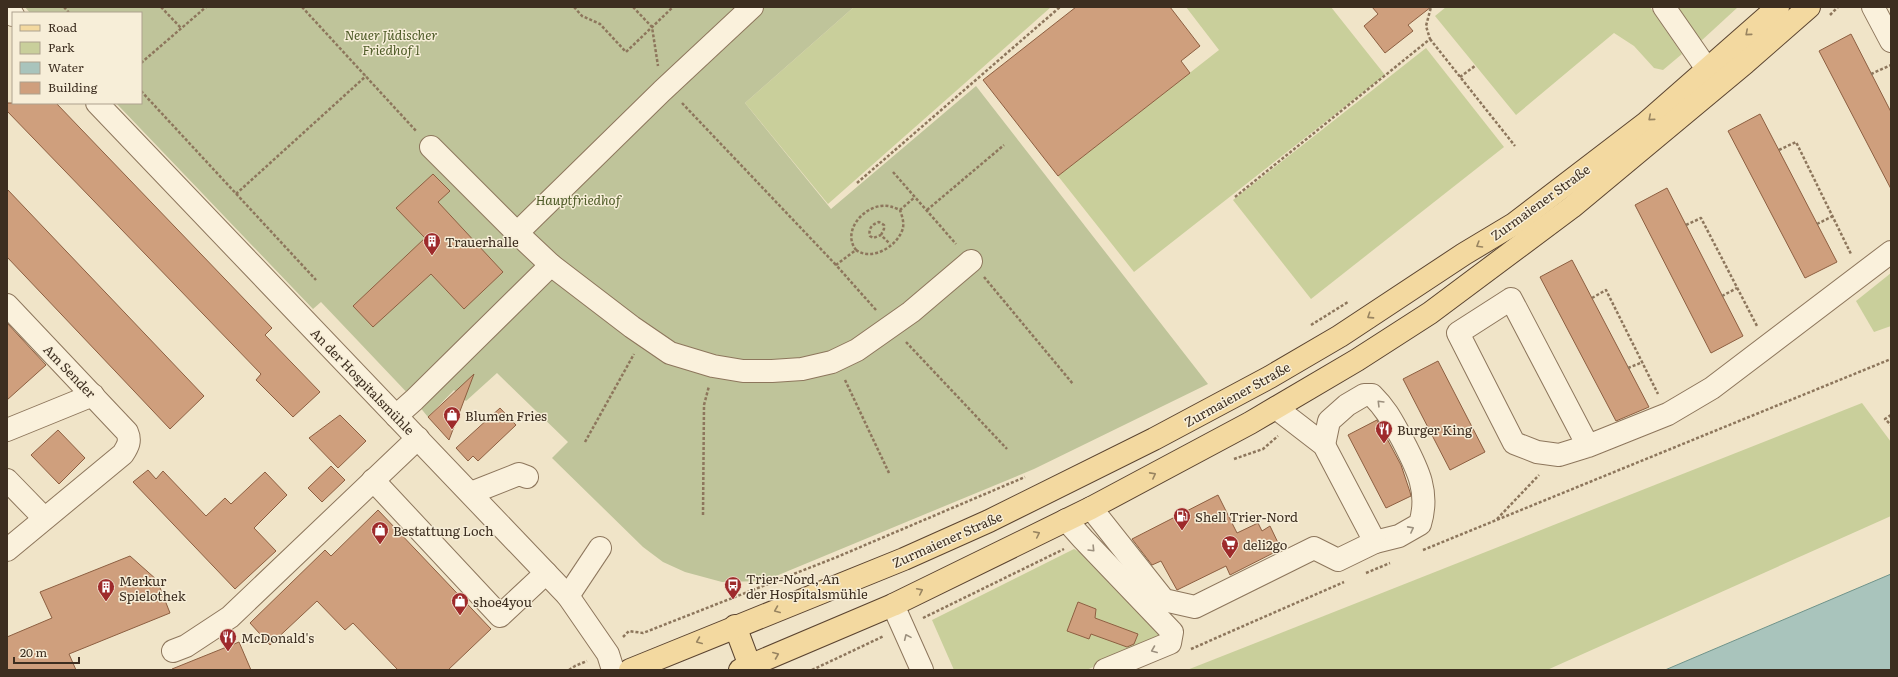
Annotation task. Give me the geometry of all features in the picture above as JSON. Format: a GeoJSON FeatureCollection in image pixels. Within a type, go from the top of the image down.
{"type":"FeatureCollection","features":[{"type":"Feature","properties":{"kind":"main road","name":"Zurmaiener Straße"},"geometry":{"type":"LineString","coordinates":[[630,670],[904,559],[989,521],[1154,439],[1270,377],[1340,336],[1464,254],[1514,224],[1646,123],[1778,7]]}},
{"type":"Feature","properties":{"kind":"main road","name":"Zurmaiener Straße"},"geometry":{"type":"LineString","coordinates":[[745,668],[893,605],[1091,508],[1276,408],[1430,313],[1572,207],[1745,63],[1809,7]]}},
{"type":"Feature","properties":{"kind":"main road"},"geometry":{"type":"LineString","coordinates":[[736,626],[745,668]]}},
{"type":"Feature","properties":{"kind":"street"},"geometry":{"type":"LineString","coordinates":[[517,233],[662,91],[752,7]]}},
{"type":"Feature","properties":{"kind":"street"},"geometry":{"type":"LineString","coordinates":[[1664,7],[1707,69]]}},
{"type":"Feature","properties":{"kind":"street"},"geometry":{"type":"LineString","coordinates":[[1873,7],[1891,41]]}},
{"type":"Feature","properties":{"kind":"street","name":"An der Hospitalsmühle"},"geometry":{"type":"LineString","coordinates":[[98,104],[568,596],[611,662]]}},
{"type":"Feature","properties":{"kind":"street"},"geometry":{"type":"LineString","coordinates":[[431,147],[551,265],[644,336],[670,353],[713,366],[743,371],[772,371],[802,369],[835,360],[857,350],[891,327],[971,261]]}},
{"type":"Feature","properties":{"kind":"street"},"geometry":{"type":"LineString","coordinates":[[1588,446],[1511,299],[1458,333],[1514,443],[1537,452],[1559,454],[1588,446],[1668,414],[1712,388],[1891,252]]}},
{"type":"Feature","properties":{"kind":"street"},"geometry":{"type":"LineString","coordinates":[[396,416],[551,265]]}},
{"type":"Feature","properties":{"kind":"street","name":"Am Sender"},"geometry":{"type":"LineString","coordinates":[[7,305],[93,394],[128,432],[130,438],[128,446],[122,454],[44,518]]}},
{"type":"Feature","properties":{"kind":"street"},"geometry":{"type":"LineString","coordinates":[[7,430],[93,394]]}},
{"type":"Feature","properties":{"kind":"street"},"geometry":{"type":"LineString","coordinates":[[1091,508],[1164,600],[1195,606],[1314,548],[1338,560],[1375,542],[1399,536],[1420,524],[1424,511],[1424,495],[1419,472],[1385,408],[1372,395],[1364,395],[1347,405],[1329,421],[1324,445]]}},
{"type":"Feature","properties":{"kind":"street"},"geometry":{"type":"LineString","coordinates":[[1276,408],[1324,445],[1375,542]]}},
{"type":"Feature","properties":{"kind":"street"},"geometry":{"type":"LineString","coordinates":[[173,651],[186,646],[230,617],[418,438]]}},
{"type":"Feature","properties":{"kind":"street"},"geometry":{"type":"LineString","coordinates":[[471,493],[519,474],[527,477]]}},
{"type":"Feature","properties":{"kind":"street"},"geometry":{"type":"LineString","coordinates":[[7,480],[44,518],[7,550]]}},
{"type":"Feature","properties":{"kind":"street"},"geometry":{"type":"LineString","coordinates":[[373,480],[500,616],[546,573]]}},
{"type":"Feature","properties":{"kind":"street"},"geometry":{"type":"LineString","coordinates":[[1066,520],[1172,632],[1170,643],[1105,670]]}},
{"type":"Feature","properties":{"kind":"street"},"geometry":{"type":"LineString","coordinates":[[568,596],[600,548]]}},
{"type":"Feature","properties":{"kind":"street"},"geometry":{"type":"LineString","coordinates":[[893,605],[922,670]]}},
{"type":"Feature","properties":{"kind":"path"},"geometry":{"type":"LineString","coordinates":[[161,7],[181,28]]}},
{"type":"Feature","properties":{"kind":"path"},"geometry":{"type":"LineString","coordinates":[[142,62],[206,7]]}},
{"type":"Feature","properties":{"kind":"path"},"geometry":{"type":"LineString","coordinates":[[302,7],[431,147]]}},
{"type":"Feature","properties":{"kind":"path"},"geometry":{"type":"LineString","coordinates":[[574,7],[582,16],[600,24],[626,52],[673,7]]}},
{"type":"Feature","properties":{"kind":"path"},"geometry":{"type":"LineString","coordinates":[[633,7],[652,27],[662,91],[678,99],[836,265]]}},
{"type":"Feature","properties":{"kind":"path"},"geometry":{"type":"LineString","coordinates":[[857,183],[1060,7]]}},
{"type":"Feature","properties":{"kind":"path"},"geometry":{"type":"LineString","coordinates":[[1431,7],[1426,26],[1430,39],[1515,146]]}},
{"type":"Feature","properties":{"kind":"path"},"geometry":{"type":"LineString","coordinates":[[1235,197],[1430,39]]}},
{"type":"Feature","properties":{"kind":"path"},"geometry":{"type":"LineString","coordinates":[[1871,74],[1891,64]]}},
{"type":"Feature","properties":{"kind":"path"},"geometry":{"type":"LineString","coordinates":[[1460,77],[1475,66]]}},
{"type":"Feature","properties":{"kind":"path"},"geometry":{"type":"LineString","coordinates":[[236,194],[366,76]]}},
{"type":"Feature","properties":{"kind":"path"},"geometry":{"type":"LineString","coordinates":[[142,92],[316,280]]}},
{"type":"Feature","properties":{"kind":"path"},"geometry":{"type":"LineString","coordinates":[[1779,150],[1796,142],[1861,275]]}},
{"type":"Feature","properties":{"kind":"path"},"geometry":{"type":"LineString","coordinates":[[927,210],[1004,145]]}},
{"type":"Feature","properties":{"kind":"path"},"geometry":{"type":"LineString","coordinates":[[856,250],[861,254],[878,253],[890,244],[902,231],[903,221],[900,210]]}},
{"type":"Feature","properties":{"kind":"path"},"geometry":{"type":"LineString","coordinates":[[1817,224],[1833,216]]}},
{"type":"Feature","properties":{"kind":"path"},"geometry":{"type":"LineString","coordinates":[[1686,225],[1701,218],[1768,346]]}},
{"type":"Feature","properties":{"kind":"path"},"geometry":{"type":"LineString","coordinates":[[879,222],[884,225],[884,229],[881,234],[873,238],[870,236],[870,229],[875,223],[879,222]]}},
{"type":"Feature","properties":{"kind":"path"},"geometry":{"type":"LineString","coordinates":[[881,234],[890,244]]}},
{"type":"Feature","properties":{"kind":"path"},"geometry":{"type":"LineString","coordinates":[[1722,296],[1737,288]]}},
{"type":"Feature","properties":{"kind":"path"},"geometry":{"type":"LineString","coordinates":[[1592,298],[1606,290],[1668,414]]}},
{"type":"Feature","properties":{"kind":"path"},"geometry":{"type":"LineString","coordinates":[[1308,327],[1354,298]]}},
{"type":"Feature","properties":{"kind":"path"},"geometry":{"type":"LineString","coordinates":[[585,442],[644,336]]}},
{"type":"Feature","properties":{"kind":"path"},"geometry":{"type":"LineString","coordinates":[[1421,550],[1891,359]]}},
{"type":"Feature","properties":{"kind":"path"},"geometry":{"type":"LineString","coordinates":[[835,360],[889,473]]}},
{"type":"Feature","properties":{"kind":"path"},"geometry":{"type":"LineString","coordinates":[[1628,368],[1643,362]]}},
{"type":"Feature","properties":{"kind":"path"},"geometry":{"type":"LineString","coordinates":[[703,515],[704,405],[713,366]]}},
{"type":"Feature","properties":{"kind":"path"},"geometry":{"type":"LineString","coordinates":[[1891,415],[1885,418],[1891,425]]}},
{"type":"Feature","properties":{"kind":"path"},"geometry":{"type":"LineString","coordinates":[[1495,521],[1559,454]]}},
{"type":"Feature","properties":{"kind":"path"},"geometry":{"type":"LineString","coordinates":[[569,670],[575,666],[611,662],[629,631],[643,633],[822,563],[1031,474]]}},
{"type":"Feature","properties":{"kind":"path"},"geometry":{"type":"LineString","coordinates":[[1363,574],[1392,562]]}},
{"type":"Feature","properties":{"kind":"path"},"geometry":{"type":"LineString","coordinates":[[1212,640],[1349,580]]}},
{"type":"Feature","properties":{"kind":"green space","name":"Hauptfriedhof"},"geometry":{"type":"Polygon","coordinates":[[[25,7],[854,7],[745,103],[831,209],[976,86],[1208,384],[1034,469],[764,581],[722,582],[685,572],[663,562],[643,547],[552,458],[568,442],[497,373],[466,401],[454,390],[428,417],[414,400],[321,302],[313,309],[117,104],[142,104],[142,12],[29,12],[25,7]]]}},
{"type":"Feature","properties":{"kind":"green space"},"geometry":{"type":"Polygon","coordinates":[[[854,7],[1051,7],[828,204],[745,103],[854,7]]]}},
{"type":"Feature","properties":{"kind":"green space"},"geometry":{"type":"Polygon","coordinates":[[[1186,7],[1331,7],[1385,75],[1134,272],[1058,176],[1219,50],[1186,7]]]}},
{"type":"Feature","properties":{"kind":"green space"},"geometry":{"type":"Polygon","coordinates":[[[1446,7],[1650,7],[1682,54],[1663,70],[1654,68],[1634,46],[1614,33],[1516,115],[1435,16],[1446,7]]]}},
{"type":"Feature","properties":{"kind":"green space"},"geometry":{"type":"Polygon","coordinates":[[[1677,7],[1738,7],[1701,41],[1677,7]]]}},
{"type":"Feature","properties":{"kind":"green space"},"geometry":{"type":"Polygon","coordinates":[[[1426,48],[1504,147],[1311,299],[1233,200],[1426,48]]]}},
{"type":"Feature","properties":{"kind":"green space"},"geometry":{"type":"Polygon","coordinates":[[[1891,273],[1891,326],[1874,332],[1856,301],[1891,273]]]}},
{"type":"Feature","properties":{"kind":"green space"},"geometry":{"type":"Polygon","coordinates":[[[1862,403],[1891,442],[1891,516],[1547,670],[1187,670],[1862,403]]]}},
{"type":"Feature","properties":{"kind":"green space"},"geometry":{"type":"Polygon","coordinates":[[[1074,549],[1085,555],[1167,637],[1086,670],[954,670],[932,620],[1074,549]],[[1078,602],[1068,631],[1089,639],[1091,634],[1109,623],[1095,618],[1096,609],[1078,602]]]}},
{"type":"Feature","properties":{"kind":"water"},"geometry":{"type":"Polygon","coordinates":[[[1891,574],[1891,670],[1665,670],[1891,574]]]}},
{"type":"Feature","properties":{"kind":"building"},"geometry":{"type":"Polygon","coordinates":[[[1076,7],[1170,7],[1200,46],[1181,61],[1190,73],[1058,176],[983,80],[1076,7]]]}},
{"type":"Feature","properties":{"kind":"building"},"geometry":{"type":"Polygon","coordinates":[[[1372,7],[1431,7],[1408,25],[1413,31],[1385,53],[1364,26],[1378,14],[1372,7]]]}},
{"type":"Feature","properties":{"kind":"building"},"geometry":{"type":"Polygon","coordinates":[[[1851,34],[1891,112],[1891,189],[1819,51],[1851,34]]]}},
{"type":"Feature","properties":{"kind":"building"},"geometry":{"type":"Polygon","coordinates":[[[7,103],[57,104],[272,328],[265,335],[320,392],[293,417],[256,380],[261,374],[7,111],[7,103]]]}},
{"type":"Feature","properties":{"kind":"building"},"geometry":{"type":"Polygon","coordinates":[[[1760,114],[1837,262],[1805,278],[1728,131],[1760,114]]]}},
{"type":"Feature","properties":{"kind":"building","name":"Trauerhalle"},"geometry":{"type":"Polygon","coordinates":[[[433,174],[450,191],[438,202],[503,272],[464,309],[431,274],[373,327],[353,306],[425,238],[396,208],[433,174]]]}},
{"type":"Feature","properties":{"kind":"building"},"geometry":{"type":"Polygon","coordinates":[[[1667,188],[1743,336],[1711,353],[1635,205],[1667,188]]]}},
{"type":"Feature","properties":{"kind":"building"},"geometry":{"type":"Polygon","coordinates":[[[7,189],[204,396],[170,429],[7,257],[7,189]]]}},
{"type":"Feature","properties":{"kind":"building"},"geometry":{"type":"Polygon","coordinates":[[[1572,260],[1649,407],[1616,421],[1540,277],[1572,260]]]}},
{"type":"Feature","properties":{"kind":"building"},"geometry":{"type":"Polygon","coordinates":[[[7,323],[46,365],[7,400],[7,323]]]}},
{"type":"Feature","properties":{"kind":"building"},"geometry":{"type":"Polygon","coordinates":[[[1438,361],[1485,452],[1450,470],[1403,379],[1438,361]]]}},
{"type":"Feature","properties":{"kind":"building"},"geometry":{"type":"Polygon","coordinates":[[[474,374],[449,440],[428,417],[474,374]]]}},
{"type":"Feature","properties":{"kind":"building"},"geometry":{"type":"Polygon","coordinates":[[[500,408],[516,425],[478,461],[473,456],[468,461],[456,448],[500,408]]]}},
{"type":"Feature","properties":{"kind":"building"},"geometry":{"type":"Polygon","coordinates":[[[340,415],[366,441],[338,468],[309,438],[340,415]]]}},
{"type":"Feature","properties":{"kind":"building"},"geometry":{"type":"Polygon","coordinates":[[[1377,420],[1401,465],[1411,496],[1386,508],[1348,435],[1377,420]]]}},
{"type":"Feature","properties":{"kind":"building"},"geometry":{"type":"Polygon","coordinates":[[[58,430],[85,458],[59,484],[31,455],[58,430]]]}},
{"type":"Feature","properties":{"kind":"building"},"geometry":{"type":"Polygon","coordinates":[[[331,466],[345,480],[322,502],[308,488],[331,466]]]}},
{"type":"Feature","properties":{"kind":"building"},"geometry":{"type":"Polygon","coordinates":[[[148,470],[156,479],[163,471],[206,516],[225,498],[231,504],[265,472],[287,495],[254,528],[276,551],[235,589],[133,482],[148,470]]]}},
{"type":"Feature","properties":{"kind":"building"},"geometry":{"type":"Polygon","coordinates":[[[1218,495],[1237,533],[1258,523],[1262,531],[1270,526],[1281,549],[1230,575],[1226,566],[1177,590],[1161,561],[1152,565],[1132,539],[1218,495]]]}},
{"type":"Feature","properties":{"kind":"building"},"geometry":{"type":"Polygon","coordinates":[[[378,510],[491,629],[448,670],[398,670],[353,623],[345,630],[317,601],[270,645],[250,623],[325,550],[331,556],[378,510]]]}},
{"type":"Feature","properties":{"kind":"building","name":"Merkur Spielothek"},"geometry":{"type":"Polygon","coordinates":[[[130,556],[157,580],[170,613],[69,654],[76,670],[7,670],[7,637],[52,618],[40,592],[130,556]]]}},
{"type":"Feature","properties":{"kind":"building"},"geometry":{"type":"Polygon","coordinates":[[[1078,602],[1096,609],[1095,618],[1138,634],[1134,644],[1127,647],[1091,634],[1089,639],[1067,631],[1078,602]]]}},
{"type":"Feature","properties":{"kind":"building","name":"McDonald's"},"geometry":{"type":"Polygon","coordinates":[[[239,642],[251,670],[172,670],[172,669],[239,642]]]}},
{"type":"Feature","properties":{"kind":"place","name":"Trauerhalle"},"geometry":{"type":"Point","coordinates":[432,256]}},
{"type":"Feature","properties":{"kind":"place","name":"Blumen Fries"},"geometry":{"type":"Point","coordinates":[452,430]}},
{"type":"Feature","properties":{"kind":"place","name":"Burger King"},"geometry":{"type":"Point","coordinates":[1384,444]}},
{"type":"Feature","properties":{"kind":"place","name":"Shell Trier-Nord"},"geometry":{"type":"Point","coordinates":[1182,531]}},
{"type":"Feature","properties":{"kind":"place","name":"Bestattung Loch"},"geometry":{"type":"Point","coordinates":[380,545]}},
{"type":"Feature","properties":{"kind":"place","name":"deli2go"},"geometry":{"type":"Point","coordinates":[1230,559]}},
{"type":"Feature","properties":{"kind":"place","name":"Trier-Nord, An der Hospitalsmühle"},"geometry":{"type":"Point","coordinates":[733,600]}},
{"type":"Feature","properties":{"kind":"place","name":"Merkur Spielothek"},"geometry":{"type":"Point","coordinates":[106,602]}},
{"type":"Feature","properties":{"kind":"place","name":"shoe4you"},"geometry":{"type":"Point","coordinates":[460,616]}},
{"type":"Feature","properties":{"kind":"place","name":"McDonald's"},"geometry":{"type":"Point","coordinates":[228,652]}},
{"type":"Feature","properties":{"kind":"park label","name":"Neuer Jüdischer Friedhof 1"},"geometry":{"type":"Point","coordinates":[391,42]}}]}
